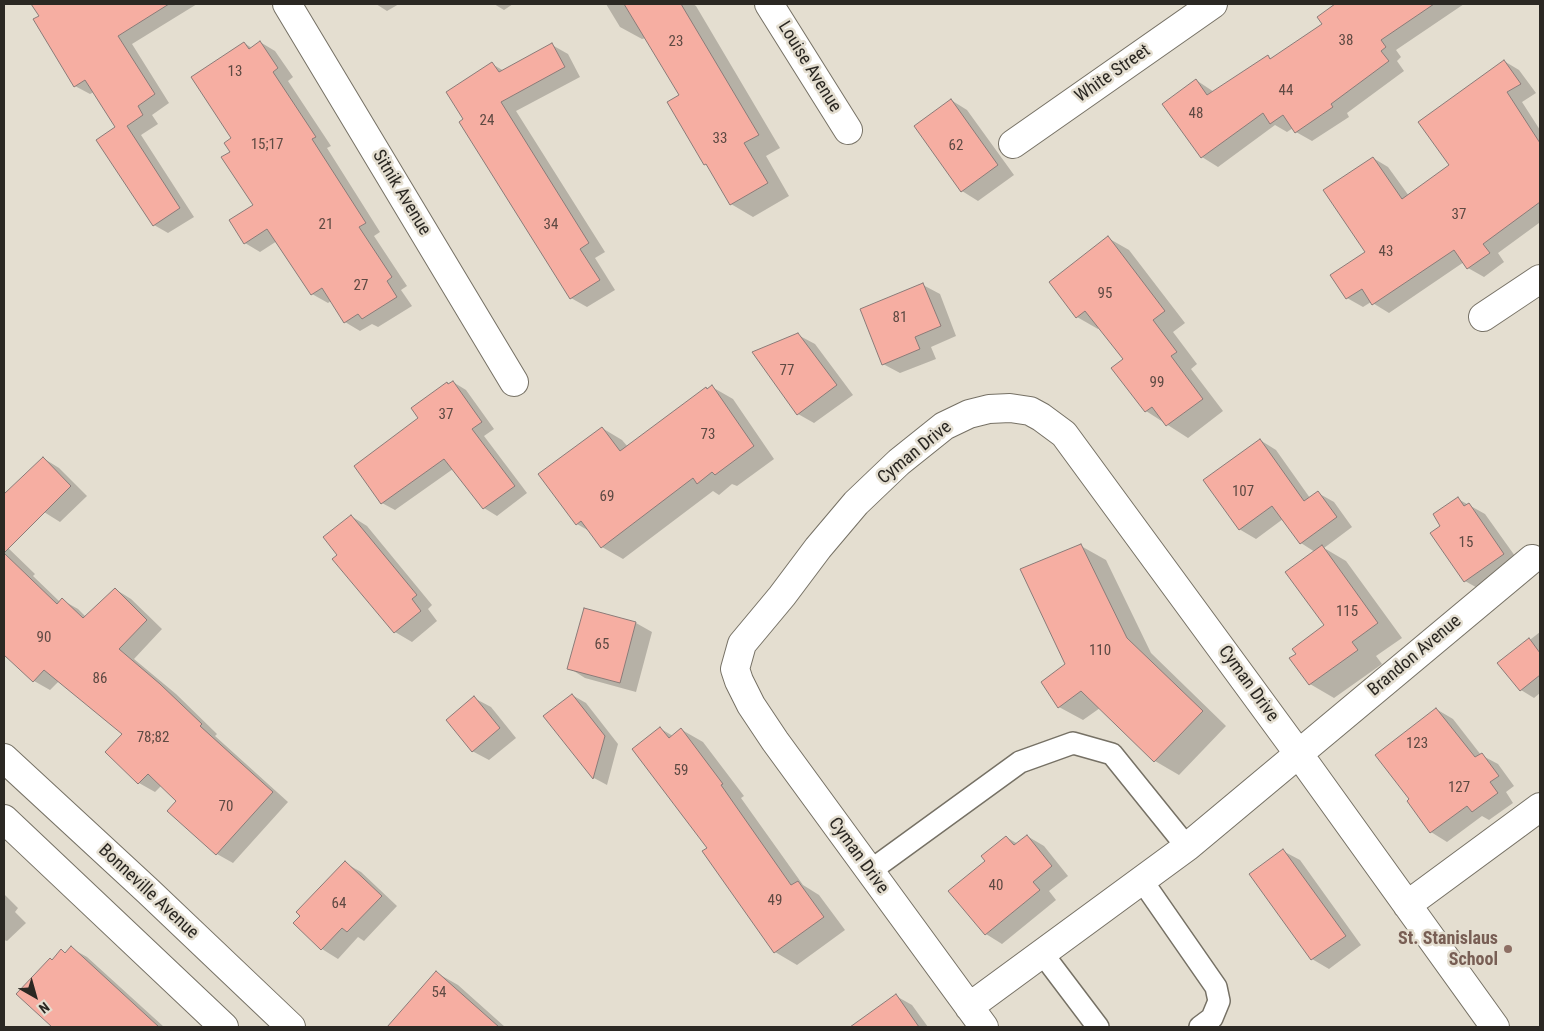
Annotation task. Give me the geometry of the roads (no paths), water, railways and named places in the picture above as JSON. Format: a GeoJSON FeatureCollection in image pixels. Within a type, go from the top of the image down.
{"type":"FeatureCollection","features":[{"type":"Feature","properties":{"kind":"street","name":"Sitnik Avenue"},"geometry":{"type":"LineString","coordinates":[[287,4],[514,382]]}},
{"type":"Feature","properties":{"kind":"street","name":"Louise Avenue"},"geometry":{"type":"LineString","coordinates":[[769,4],[848,130]]}},
{"type":"Feature","properties":{"kind":"street","name":"White Street"},"geometry":{"type":"LineString","coordinates":[[1013,144],[1213,4]]}},
{"type":"Feature","properties":{"kind":"street"},"geometry":{"type":"LineString","coordinates":[[1483,316],[1540,279]]}},
{"type":"Feature","properties":{"kind":"street","name":"Cyman Drive"},"geometry":{"type":"LineString","coordinates":[[976,1017],[758,717],[739,681],[735,669],[742,644],[856,503],[921,444],[944,426],[969,414],[989,409],[1010,408],[1030,411],[1064,434],[1298,753],[1494,1027]]}},
{"type":"Feature","properties":{"kind":"street","name":"Brandon Avenue"},"geometry":{"type":"LineString","coordinates":[[976,1017],[1042,953],[1187,846],[1532,559]]}},
{"type":"Feature","properties":{"kind":"street","name":"Bonneville Avenue"},"geometry":{"type":"LineString","coordinates":[[4,758],[148,891],[290,1027]]}},
{"type":"Feature","properties":{"kind":"street"},"geometry":{"type":"LineString","coordinates":[[1407,905],[1540,807]]}},
{"type":"Feature","properties":{"kind":"street"},"geometry":{"type":"LineString","coordinates":[[4,819],[224,1027]]}},
{"type":"Feature","properties":{"kind":"lane"},"geometry":{"type":"LineString","coordinates":[[870,871],[1020,762],[1073,743],[1112,754],[1187,846]]}},
{"type":"Feature","properties":{"kind":"lane"},"geometry":{"type":"LineString","coordinates":[[1140,879],[1216,987],[1219,1001],[1212,1018],[1200,1027]]}},
{"type":"Feature","properties":{"kind":"lane"},"geometry":{"type":"LineString","coordinates":[[1042,953],[1098,1027]]}},
{"type":"Feature","properties":{"kind":"place","name":"St. Stanislaus School"},"geometry":{"type":"Point","coordinates":[1508,949]}}]}
